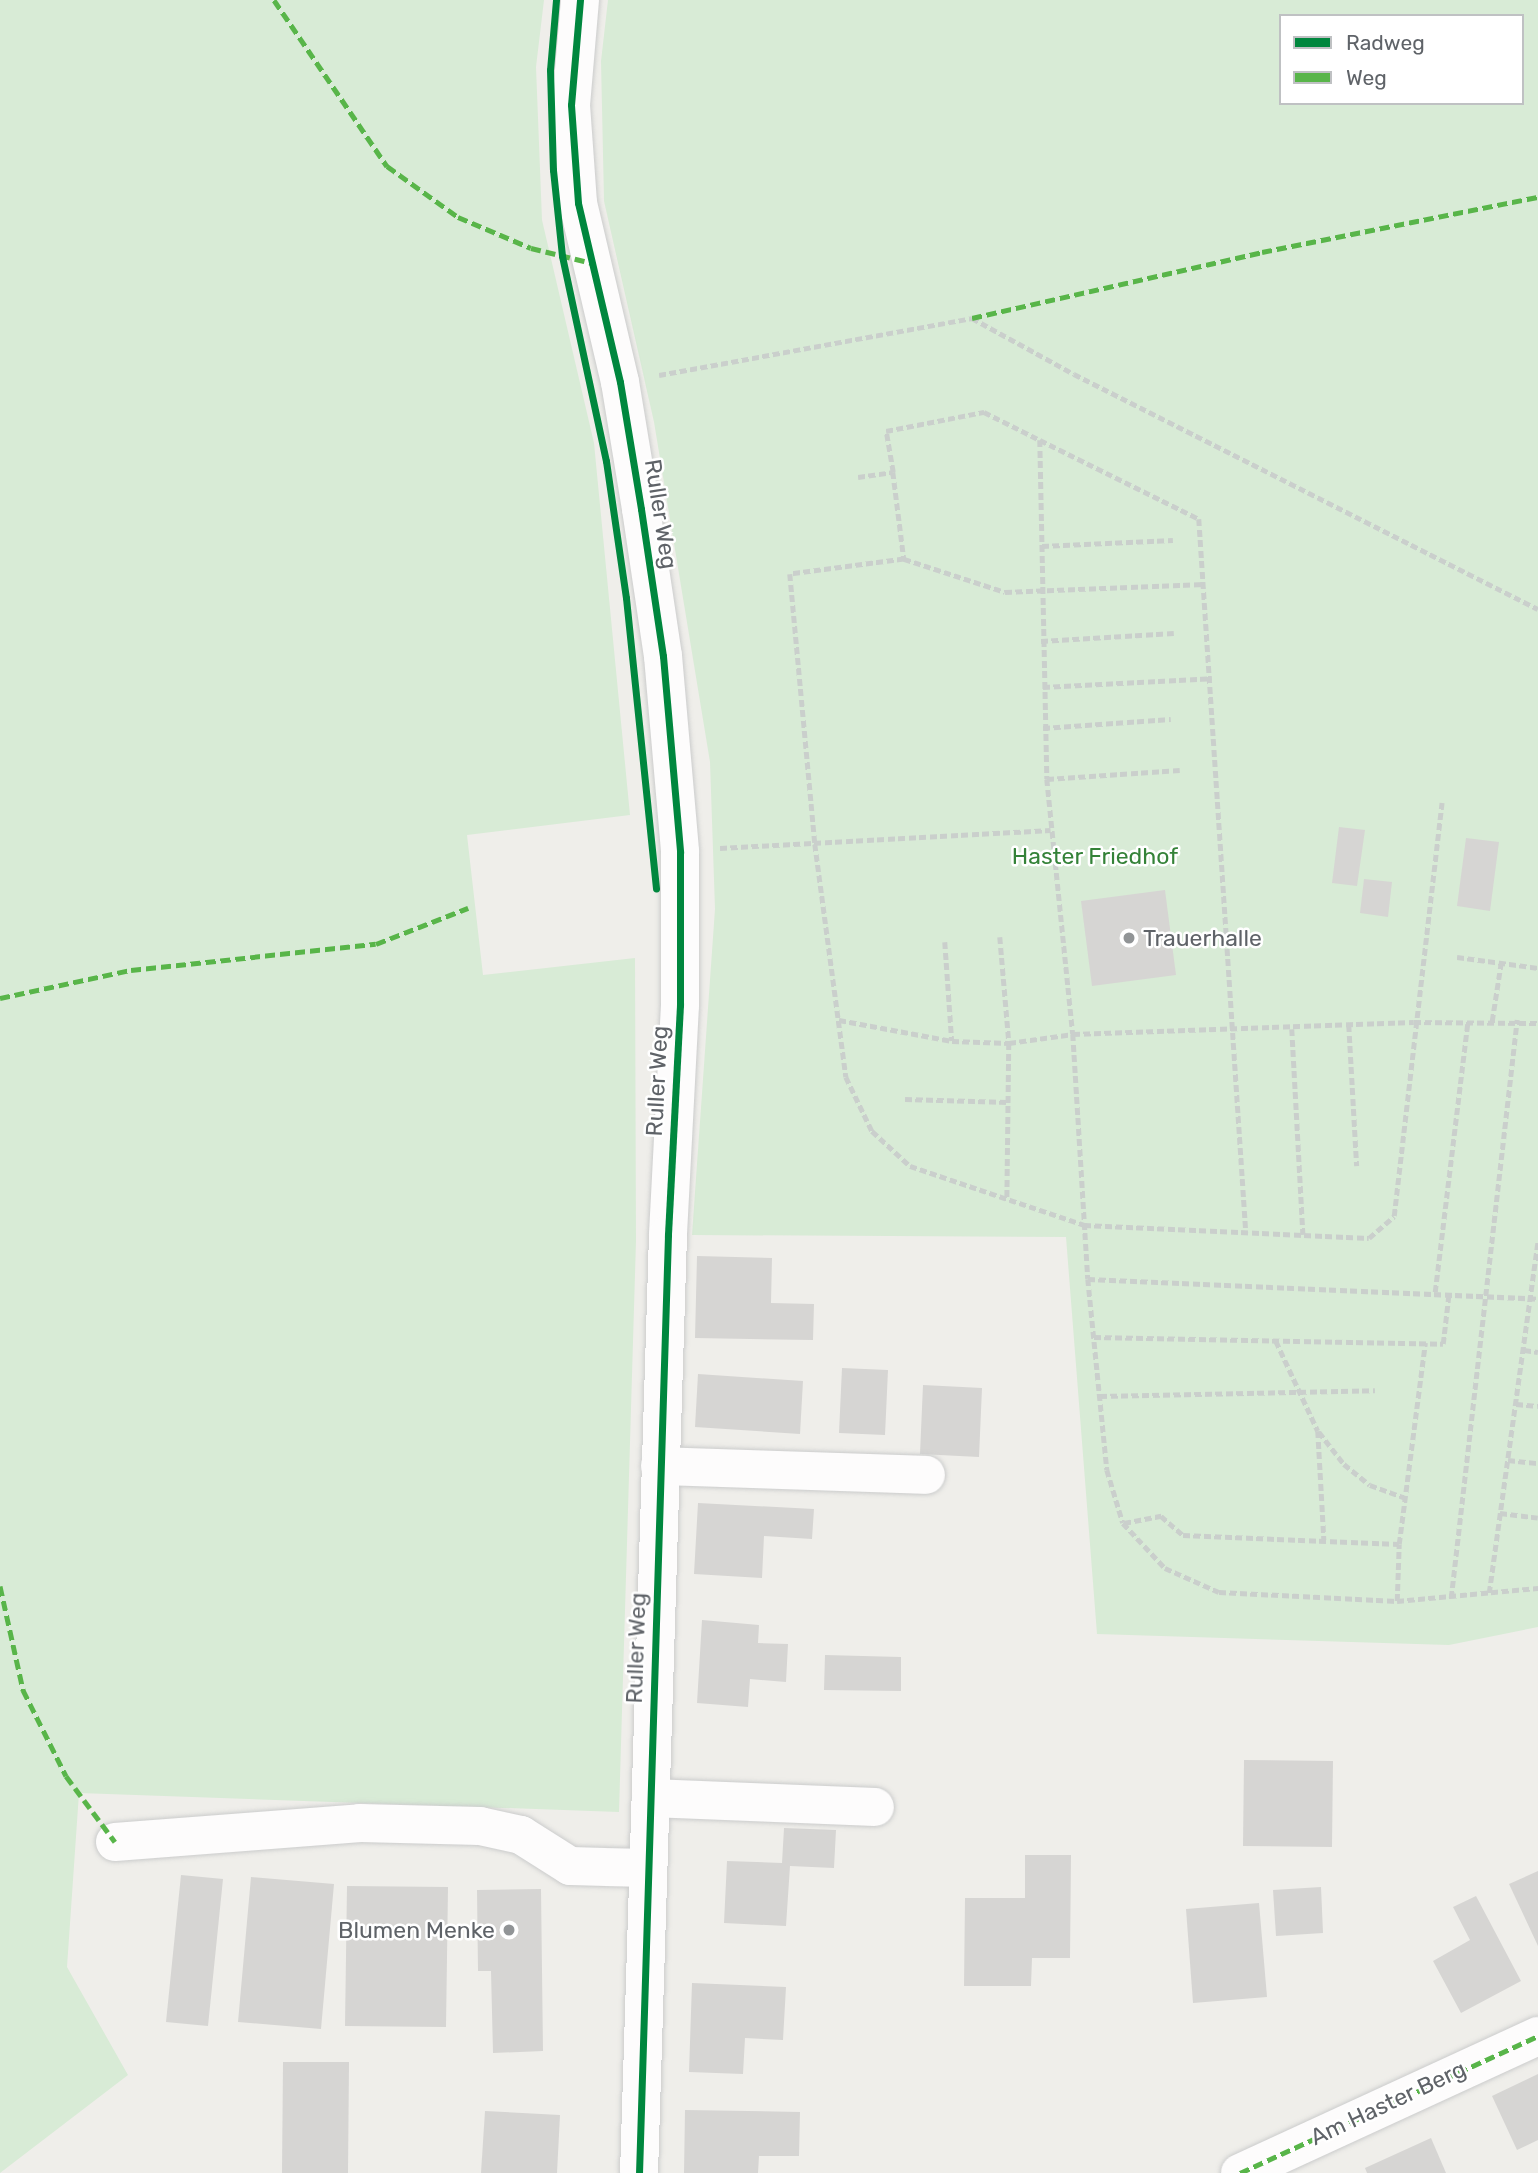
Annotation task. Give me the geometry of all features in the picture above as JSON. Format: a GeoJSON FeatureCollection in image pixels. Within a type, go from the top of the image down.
{"type":"FeatureCollection","features":[{"type":"Feature","properties":{"kind":"street","name":"Ruller Weg"},"geometry":{"type":"LineString","coordinates":[[580,0],[571,105],[578,203],[620,382],[663,656],[680,852],[680,1004],[660,1466],[639,2173]]}},
{"type":"Feature","properties":{"kind":"street"},"geometry":{"type":"LineString","coordinates":[[660,1466],[926,1475]]}},
{"type":"Feature","properties":{"kind":"street"},"geometry":{"type":"LineString","coordinates":[[651,1798],[875,1807]]}},
{"type":"Feature","properties":{"kind":"street"},"geometry":{"type":"LineString","coordinates":[[115,1842],[360,1823],[480,1826],[521,1835],[570,1866],[648,1868]]}},
{"type":"Feature","properties":{"kind":"street","name":"Am Haster Berg"},"geometry":{"type":"LineString","coordinates":[[1240,2173],[1538,2036]]}},
{"type":"Feature","properties":{"kind":"path"},"geometry":{"type":"LineString","coordinates":[[620,382],[972,318],[1168,423],[1538,609]]}},
{"type":"Feature","properties":{"kind":"path"},"geometry":{"type":"LineString","coordinates":[[904,559],[886,431],[984,412],[1199,519],[1236,1029],[1246,1232]]}},
{"type":"Feature","properties":{"kind":"path"},"geometry":{"type":"LineString","coordinates":[[1040,440],[1041,641],[1046,779],[1073,1034],[1088,1279],[1107,1470],[1123,1523],[1165,1568],[1219,1592],[1397,1601],[1538,1588]]}},
{"type":"Feature","properties":{"kind":"path"},"geometry":{"type":"LineString","coordinates":[[858,477],[893,472]]}},
{"type":"Feature","properties":{"kind":"path"},"geometry":{"type":"LineString","coordinates":[[1042,546],[1172,540]]}},
{"type":"Feature","properties":{"kind":"path"},"geometry":{"type":"LineString","coordinates":[[1205,584],[1005,592],[904,559],[790,574],[815,844],[846,1077],[872,1131],[910,1166],[1084,1225],[1369,1238],[1394,1216],[1414,1022],[1442,803]]}},
{"type":"Feature","properties":{"kind":"path"},"geometry":{"type":"LineString","coordinates":[[1041,641],[1174,633]]}},
{"type":"Feature","properties":{"kind":"path"},"geometry":{"type":"LineString","coordinates":[[1043,687],[1212,678]]}},
{"type":"Feature","properties":{"kind":"path"},"geometry":{"type":"LineString","coordinates":[[1043,727],[1171,719]]}},
{"type":"Feature","properties":{"kind":"path"},"geometry":{"type":"LineString","coordinates":[[1046,779],[1180,770]]}},
{"type":"Feature","properties":{"kind":"path"},"geometry":{"type":"LineString","coordinates":[[680,852],[1051,830]]}},
{"type":"Feature","properties":{"kind":"path"},"geometry":{"type":"LineString","coordinates":[[1000,937],[1009,1043],[1007,1199]]}},
{"type":"Feature","properties":{"kind":"path"},"geometry":{"type":"LineString","coordinates":[[945,942],[952,1041]]}},
{"type":"Feature","properties":{"kind":"path"},"geometry":{"type":"LineString","coordinates":[[1457,957],[1538,968]]}},
{"type":"Feature","properties":{"kind":"path"},"geometry":{"type":"LineString","coordinates":[[1492,1021],[1501,962]]}},
{"type":"Feature","properties":{"kind":"path"},"geometry":{"type":"LineString","coordinates":[[839,1020],[952,1041],[1009,1043],[1073,1034],[1414,1022],[1517,1020],[1538,1023]]}},
{"type":"Feature","properties":{"kind":"path"},"geometry":{"type":"LineString","coordinates":[[1451,1598],[1517,1020]]}},
{"type":"Feature","properties":{"kind":"path"},"geometry":{"type":"LineString","coordinates":[[1435,1292],[1468,1021]]}},
{"type":"Feature","properties":{"kind":"path"},"geometry":{"type":"LineString","coordinates":[[1349,1025],[1357,1166]]}},
{"type":"Feature","properties":{"kind":"path"},"geometry":{"type":"LineString","coordinates":[[1292,1028],[1303,1235]]}},
{"type":"Feature","properties":{"kind":"path"},"geometry":{"type":"LineString","coordinates":[[905,1099],[1008,1102]]}},
{"type":"Feature","properties":{"kind":"path"},"geometry":{"type":"LineString","coordinates":[[1489,1593],[1524,1350],[1535,1299],[1538,1243]]}},
{"type":"Feature","properties":{"kind":"path"},"geometry":{"type":"LineString","coordinates":[[1088,1279],[1449,1292],[1535,1299]]}},
{"type":"Feature","properties":{"kind":"path"},"geometry":{"type":"LineString","coordinates":[[1094,1337],[1443,1344],[1449,1292]]}},
{"type":"Feature","properties":{"kind":"path"},"geometry":{"type":"LineString","coordinates":[[1276,1340],[1318,1431],[1344,1464],[1362,1478],[1405,1498]]}},
{"type":"Feature","properties":{"kind":"path"},"geometry":{"type":"LineString","coordinates":[[1397,1601],[1399,1544],[1426,1343]]}},
{"type":"Feature","properties":{"kind":"path"},"geometry":{"type":"LineString","coordinates":[[1524,1350],[1538,1352]]}},
{"type":"Feature","properties":{"kind":"path"},"geometry":{"type":"LineString","coordinates":[[1100,1396],[1375,1390]]}},
{"type":"Feature","properties":{"kind":"path"},"geometry":{"type":"LineString","coordinates":[[1516,1404],[1538,1406]]}},
{"type":"Feature","properties":{"kind":"path"},"geometry":{"type":"LineString","coordinates":[[1318,1431],[1324,1540]]}},
{"type":"Feature","properties":{"kind":"path"},"geometry":{"type":"LineString","coordinates":[[1508,1460],[1538,1463]]}},
{"type":"Feature","properties":{"kind":"path"},"geometry":{"type":"LineString","coordinates":[[1500,1513],[1538,1518]]}},
{"type":"Feature","properties":{"kind":"path"},"geometry":{"type":"LineString","coordinates":[[1123,1523],[1161,1516],[1183,1535],[1399,1544]]}},
{"type":"Feature","properties":{"kind":"green space"},"geometry":{"type":"Polygon","coordinates":[[[0,0],[544,0],[536,67],[542,220],[594,443],[630,815],[467,835],[483,975],[635,958],[636,1241],[619,1812],[79,1793],[67,1967],[128,2075],[0,2173],[0,0]]]}},
{"type":"Feature","properties":{"kind":"green space","name":"Haster Friedhof"},"geometry":{"type":"Polygon","coordinates":[[[608,0],[1538,0],[1538,1627],[1449,1645],[1097,1634],[1066,1237],[692,1235],[715,909],[710,762],[654,422],[604,201],[601,61],[608,0]]]}},
{"type":"Feature","properties":{"kind":"building"},"geometry":{"type":"Polygon","coordinates":[[[1339,827],[1365,830],[1357,886],[1332,883],[1339,827]]]}},
{"type":"Feature","properties":{"kind":"building"},"geometry":{"type":"Polygon","coordinates":[[[1466,838],[1499,842],[1490,911],[1457,906],[1466,838]]]}},
{"type":"Feature","properties":{"kind":"building"},"geometry":{"type":"Polygon","coordinates":[[[1364,879],[1392,882],[1388,917],[1360,913],[1364,879]]]}},
{"type":"Feature","properties":{"kind":"building","name":"Trauerhalle"},"geometry":{"type":"Polygon","coordinates":[[[1165,890],[1176,975],[1092,986],[1081,901],[1165,890]]]}},
{"type":"Feature","properties":{"kind":"building"},"geometry":{"type":"Polygon","coordinates":[[[697,1256],[772,1258],[771,1303],[814,1304],[813,1340],[695,1338],[697,1256]]]}},
{"type":"Feature","properties":{"kind":"building"},"geometry":{"type":"Polygon","coordinates":[[[842,1368],[888,1370],[885,1435],[839,1433],[842,1368]]]}},
{"type":"Feature","properties":{"kind":"building"},"geometry":{"type":"Polygon","coordinates":[[[698,1374],[803,1381],[800,1434],[695,1427],[698,1374]]]}},
{"type":"Feature","properties":{"kind":"building"},"geometry":{"type":"Polygon","coordinates":[[[923,1385],[982,1388],[979,1457],[920,1454],[923,1385]]]}},
{"type":"Feature","properties":{"kind":"building"},"geometry":{"type":"Polygon","coordinates":[[[698,1503],[814,1509],[812,1539],[764,1536],[762,1578],[694,1574],[698,1503]]]}},
{"type":"Feature","properties":{"kind":"building"},"geometry":{"type":"Polygon","coordinates":[[[702,1620],[759,1625],[758,1643],[788,1644],[786,1682],[750,1679],[748,1707],[697,1703],[702,1620]]]}},
{"type":"Feature","properties":{"kind":"building"},"geometry":{"type":"Polygon","coordinates":[[[825,1655],[901,1657],[901,1691],[824,1690],[825,1655]]]}},
{"type":"Feature","properties":{"kind":"building"},"geometry":{"type":"Polygon","coordinates":[[[1244,1760],[1333,1761],[1332,1847],[1243,1846],[1244,1760]]]}},
{"type":"Feature","properties":{"kind":"building"},"geometry":{"type":"Polygon","coordinates":[[[784,1828],[836,1830],[834,1868],[790,1866],[786,1926],[724,1923],[727,1861],[782,1863],[784,1828]]]}},
{"type":"Feature","properties":{"kind":"building"},"geometry":{"type":"Polygon","coordinates":[[[1025,1855],[1071,1855],[1070,1958],[1032,1958],[1031,1986],[964,1986],[965,1898],[1025,1898],[1025,1855]]]}},
{"type":"Feature","properties":{"kind":"building"},"geometry":{"type":"Polygon","coordinates":[[[1538,1871],[1538,1946],[1509,1884],[1538,1871]]]}},
{"type":"Feature","properties":{"kind":"building"},"geometry":{"type":"Polygon","coordinates":[[[181,1875],[223,1879],[208,2026],[166,2022],[181,1875]]]}},
{"type":"Feature","properties":{"kind":"building"},"geometry":{"type":"Polygon","coordinates":[[[251,1877],[334,1884],[321,2029],[238,2022],[251,1877]]]}},
{"type":"Feature","properties":{"kind":"building"},"geometry":{"type":"Polygon","coordinates":[[[347,1886],[448,1887],[446,2027],[345,2026],[347,1886]]]}},
{"type":"Feature","properties":{"kind":"building"},"geometry":{"type":"Polygon","coordinates":[[[1321,1887],[1323,1933],[1276,1936],[1273,1890],[1321,1887]]]}},
{"type":"Feature","properties":{"kind":"building","name":"Blumen Menke"},"geometry":{"type":"Polygon","coordinates":[[[541,1889],[543,2051],[493,2053],[491,1971],[478,1971],[477,1890],[541,1889]]]}},
{"type":"Feature","properties":{"kind":"building"},"geometry":{"type":"Polygon","coordinates":[[[1476,1896],[1521,1981],[1461,2013],[1433,1961],[1470,1940],[1453,1907],[1476,1896]]]}},
{"type":"Feature","properties":{"kind":"building"},"geometry":{"type":"Polygon","coordinates":[[[1259,1903],[1267,1997],[1193,2003],[1186,1909],[1259,1903]]]}},
{"type":"Feature","properties":{"kind":"building"},"geometry":{"type":"Polygon","coordinates":[[[692,1983],[786,1987],[783,2040],[745,2038],[743,2074],[689,2072],[692,1983]]]}},
{"type":"Feature","properties":{"kind":"building"},"geometry":{"type":"Polygon","coordinates":[[[283,2062],[349,2062],[348,2173],[282,2173],[283,2062]]]}},
{"type":"Feature","properties":{"kind":"building"},"geometry":{"type":"Polygon","coordinates":[[[1538,2074],[1538,2140],[1517,2150],[1492,2096],[1538,2074]]]}},
{"type":"Feature","properties":{"kind":"building"},"geometry":{"type":"Polygon","coordinates":[[[685,2110],[800,2112],[799,2156],[759,2156],[758,2173],[684,2173],[685,2110]]]}},
{"type":"Feature","properties":{"kind":"building"},"geometry":{"type":"Polygon","coordinates":[[[485,2111],[560,2115],[557,2173],[481,2173],[485,2111]]]}},
{"type":"Feature","properties":{"kind":"building"},"geometry":{"type":"Polygon","coordinates":[[[1431,2138],[1446,2173],[1367,2173],[1365,2168],[1431,2138]]]}},
{"type":"Feature","properties":{"kind":"marked path"},"geometry":{"type":"LineString","coordinates":[[274,0],[387,166],[458,217],[531,248],[592,263]]}},
{"type":"Feature","properties":{"kind":"marked path"},"geometry":{"type":"LineString","coordinates":[[972,318],[1262,252],[1538,197]]}},
{"type":"Feature","properties":{"kind":"marked path"},"geometry":{"type":"LineString","coordinates":[[0,998],[131,970],[376,944],[468,908]]}},
{"type":"Feature","properties":{"kind":"marked path"},"geometry":{"type":"LineString","coordinates":[[0,1586],[23,1690],[66,1776],[115,1842]]}},
{"type":"Feature","properties":{"kind":"marked path"},"geometry":{"type":"LineString","coordinates":[[1240,2173],[1538,2036]]}},
{"type":"Feature","properties":{"kind":"cycle path"},"geometry":{"type":"LineString","coordinates":[[556,0],[550,70],[553,170],[562,256],[606,461],[626,598],[656,888]]}},
{"type":"Feature","properties":{"kind":"cycle path"},"geometry":{"type":"LineString","coordinates":[[580,0],[571,105],[578,203],[620,382],[641,509],[663,656],[680,852],[680,1005],[668,1235],[639,2173]]}},
{"type":"Feature","properties":{"kind":"place","name":"Trauerhalle"},"geometry":{"type":"Point","coordinates":[1129,938]}},
{"type":"Feature","properties":{"kind":"place","name":"Blumen Menke"},"geometry":{"type":"Point","coordinates":[509,1930]}}]}
